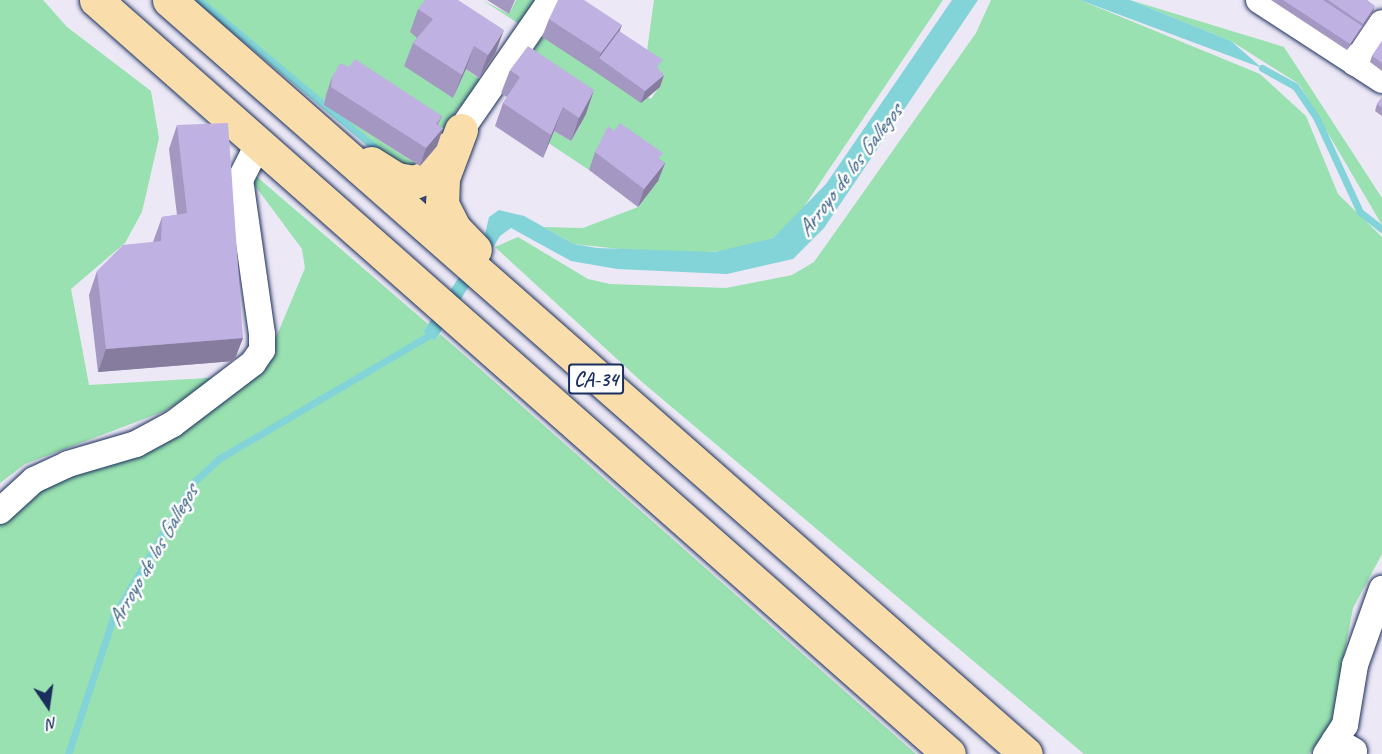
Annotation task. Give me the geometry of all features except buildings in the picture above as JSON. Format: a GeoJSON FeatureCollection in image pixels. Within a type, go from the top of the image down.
{"type":"FeatureCollection","features":[{"type":"Feature","properties":{"kind":"highway","name":"CA-34"},"geometry":{"type":"LineString","coordinates":[[96,0],[949,754]]}},
{"type":"Feature","properties":{"kind":"highway","name":"CA-34"},"geometry":{"type":"LineString","coordinates":[[169,0],[324,135],[581,366],[1026,754]]}},
{"type":"Feature","properties":{"kind":"highway"},"geometry":{"type":"LineString","coordinates":[[324,135],[397,179],[414,182],[430,176],[461,129]]}},
{"type":"Feature","properties":{"kind":"highway"},"geometry":{"type":"LineString","coordinates":[[461,129],[442,190],[454,228],[535,309],[581,366]]}},
{"type":"Feature","properties":{"kind":"street"},"geometry":{"type":"LineString","coordinates":[[461,129],[551,0]]}},
{"type":"Feature","properties":{"kind":"street"},"geometry":{"type":"LineString","coordinates":[[1259,0],[1382,80]]}},
{"type":"Feature","properties":{"kind":"street"},"geometry":{"type":"LineString","coordinates":[[1355,63],[1382,23]]}},
{"type":"Feature","properties":{"kind":"street"},"geometry":{"type":"LineString","coordinates":[[0,511],[34,480],[68,464],[136,444],[173,424],[254,363],[262,350],[262,334],[240,180],[258,145]]}},
{"type":"Feature","properties":{"kind":"street"},"geometry":{"type":"LineString","coordinates":[[1339,748],[1355,665],[1382,589]]}},
{"type":"Feature","properties":{"kind":"green space"},"geometry":{"type":"Polygon","coordinates":[[[0,0],[43,0],[67,27],[151,91],[159,138],[142,212],[125,243],[71,289],[89,385],[223,377],[165,411],[25,464],[0,483],[0,0]]]}},
{"type":"Feature","properties":{"kind":"green space"},"geometry":{"type":"Polygon","coordinates":[[[196,0],[434,0],[424,42],[453,98],[466,69],[486,84],[465,110],[460,106],[441,134],[325,105],[424,169],[384,159],[196,0]]]}},
{"type":"Feature","properties":{"kind":"green space"},"geometry":{"type":"Polygon","coordinates":[[[482,0],[509,14],[516,0],[542,0],[530,31],[482,0]]]}},
{"type":"Feature","properties":{"kind":"green space"},"geometry":{"type":"Polygon","coordinates":[[[654,0],[943,0],[799,214],[773,238],[728,251],[666,254],[574,244],[544,227],[583,228],[638,207],[658,181],[601,145],[589,170],[547,142],[554,131],[571,141],[580,126],[521,68],[542,37],[651,99],[659,87],[646,58],[654,0]]]}},
{"type":"Feature","properties":{"kind":"green space"},"geometry":{"type":"Polygon","coordinates":[[[991,0],[1080,0],[1260,74],[1306,116],[1338,194],[1382,237],[1382,554],[1353,608],[1330,729],[1309,754],[1084,754],[642,382],[495,247],[518,237],[588,279],[610,284],[726,288],[792,275],[814,262],[976,33],[991,0]]]}},
{"type":"Feature","properties":{"kind":"green space"},"geometry":{"type":"Polygon","coordinates":[[[1130,0],[1284,47],[1382,198],[1382,225],[1299,84],[1231,41],[1130,0]]]}},
{"type":"Feature","properties":{"kind":"green space"},"geometry":{"type":"Polygon","coordinates":[[[256,176],[428,324],[423,332],[435,341],[440,334],[916,754],[0,754],[0,523],[33,490],[92,462],[270,352],[305,268],[302,249],[253,183],[256,176]]]}},
{"type":"Feature","properties":{"kind":"water"},"geometry":{"type":"Polygon","coordinates":[[[952,0],[978,0],[824,228],[793,259],[727,274],[617,269],[571,261],[511,228],[500,236],[435,341],[423,332],[484,239],[489,217],[499,210],[524,216],[574,244],[597,248],[715,252],[773,238],[826,184],[952,0]]]}},
{"type":"Feature","properties":{"kind":"water"},"geometry":{"type":"Polygon","coordinates":[[[1080,0],[1130,0],[1231,41],[1262,68],[1080,0]]]}},
{"type":"Feature","properties":{"kind":"waterway"},"geometry":{"type":"LineString","coordinates":[[199,0],[380,152]]}},
{"type":"Feature","properties":{"kind":"waterway"},"geometry":{"type":"LineString","coordinates":[[1262,68],[1295,86],[1317,119],[1360,212],[1382,229]]}},
{"type":"Feature","properties":{"kind":"waterway","name":"Arroyo de los Gallegos"},"geometry":{"type":"LineString","coordinates":[[68,754],[114,615],[194,482],[220,458],[428,336]]}}]}
